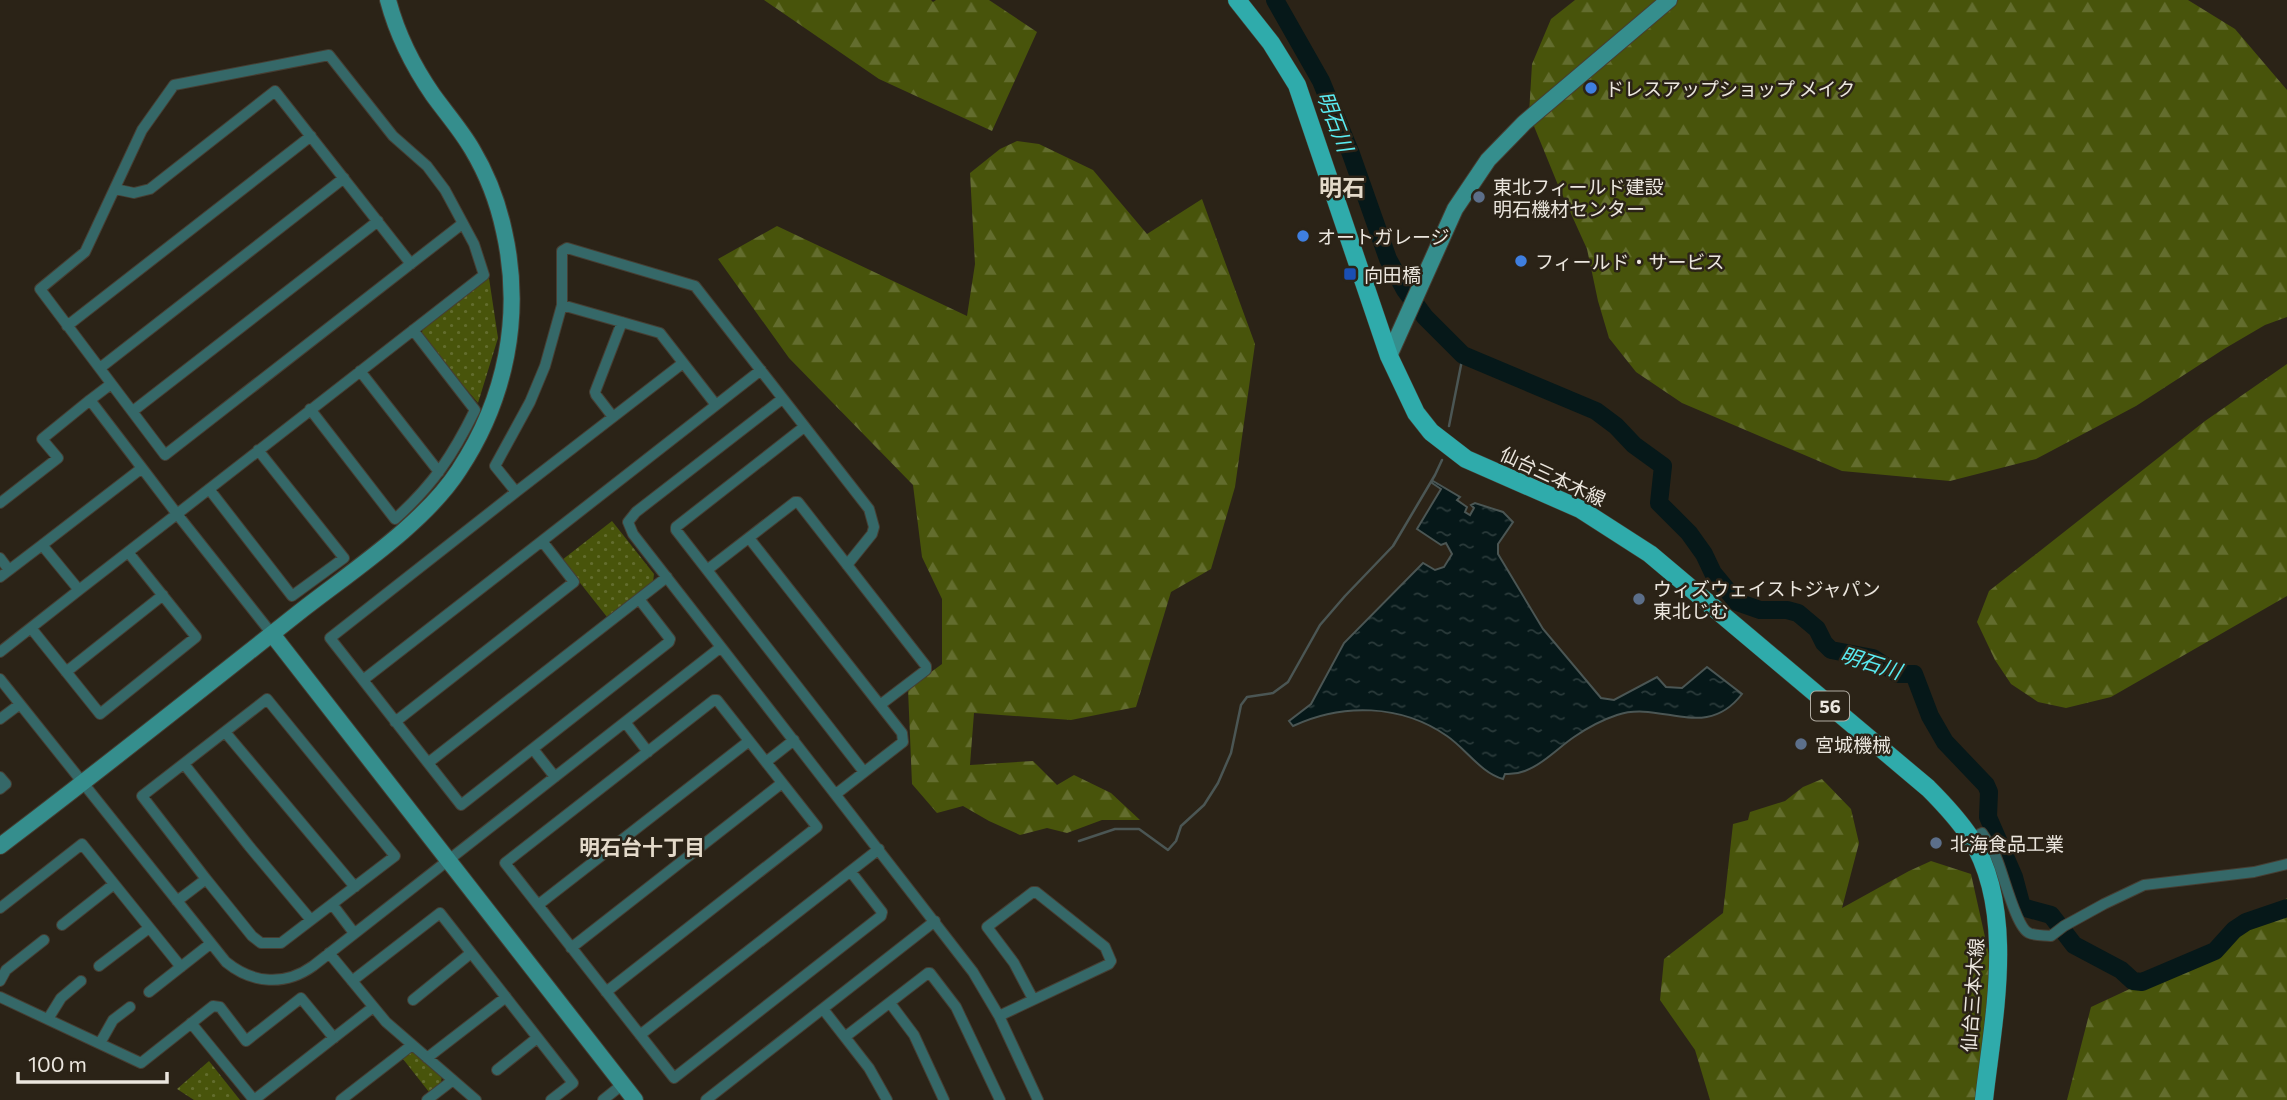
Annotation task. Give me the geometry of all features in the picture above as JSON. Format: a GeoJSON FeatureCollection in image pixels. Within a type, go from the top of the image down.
{"type":"FeatureCollection","features":[{"type":"Feature","properties":{"kind":"main road","name":"仙台三本木線"},"geometry":{"type":"LineString","coordinates":[[1237,0],[1270,43],[1297,85],[1389,356],[1416,413],[1440,441],[1466,459],[1580,509],[1650,554],[1928,788],[1947,807],[1970,838],[1990,886],[1999,938],[1999,965],[1984,1100]]}},
{"type":"Feature","properties":{"kind":"street"},"geometry":{"type":"LineString","coordinates":[[0,846],[424,512],[458,473],[486,423],[499,389],[512,325],[510,261],[496,202],[484,172],[472,149],[412,61],[387,0]]}},
{"type":"Feature","properties":{"kind":"street"},"geometry":{"type":"LineString","coordinates":[[1389,356],[1455,209],[1488,160],[1534,114],[1669,0]]}},
{"type":"Feature","properties":{"kind":"street"},"geometry":{"type":"LineString","coordinates":[[0,652],[484,275],[474,244],[445,190],[427,166],[393,136],[329,55],[174,85],[142,131],[85,251],[40,289],[166,455],[463,224]]}},
{"type":"Feature","properties":{"kind":"street"},"geometry":{"type":"LineString","coordinates":[[115,189],[134,193],[150,189],[275,91],[411,264]]}},
{"type":"Feature","properties":{"kind":"street"},"geometry":{"type":"LineString","coordinates":[[68,326],[311,136]]}},
{"type":"Feature","properties":{"kind":"street"},"geometry":{"type":"LineString","coordinates":[[100,368],[344,178]]}},
{"type":"Feature","properties":{"kind":"street"},"geometry":{"type":"LineString","coordinates":[[133,411],[378,221]]}},
{"type":"Feature","properties":{"kind":"street"},"geometry":{"type":"LineString","coordinates":[[516,492],[495,466],[541,378],[562,305],[562,251],[567,248],[695,286],[872,516],[872,534],[847,565]]}},
{"type":"Feature","properties":{"kind":"street"},"geometry":{"type":"LineString","coordinates":[[562,305],[660,333],[716,405]]}},
{"type":"Feature","properties":{"kind":"street"},"geometry":{"type":"LineString","coordinates":[[613,417],[596,395],[596,391],[622,321]]}},
{"type":"Feature","properties":{"kind":"street"},"geometry":{"type":"LineString","coordinates":[[310,409],[395,519],[422,495],[439,472],[463,436],[475,410],[412,330]]}},
{"type":"Feature","properties":{"kind":"street"},"geometry":{"type":"LineString","coordinates":[[639,599],[670,639],[669,642],[461,805],[330,638],[683,363]]}},
{"type":"Feature","properties":{"kind":"street"},"geometry":{"type":"LineString","coordinates":[[363,680],[761,370]]}},
{"type":"Feature","properties":{"kind":"street"},"geometry":{"type":"LineString","coordinates":[[360,371],[439,472]]}},
{"type":"Feature","properties":{"kind":"street"},"geometry":{"type":"LineString","coordinates":[[0,503],[58,458],[42,439],[111,384]]}},
{"type":"Feature","properties":{"kind":"street"},"geometry":{"type":"LineString","coordinates":[[782,398],[630,517],[629,528],[973,972],[999,1016],[1038,1100]]}},
{"type":"Feature","properties":{"kind":"street"},"geometry":{"type":"LineString","coordinates":[[90,400],[635,1100]]}},
{"type":"Feature","properties":{"kind":"street"},"geometry":{"type":"LineString","coordinates":[[804,426],[676,527],[676,530],[864,772]]}},
{"type":"Feature","properties":{"kind":"street"},"geometry":{"type":"LineString","coordinates":[[209,489],[292,596],[344,558],[258,450]]}},
{"type":"Feature","properties":{"kind":"street"},"geometry":{"type":"LineString","coordinates":[[0,558],[5,574],[142,468]]}},
{"type":"Feature","properties":{"kind":"street"},"geometry":{"type":"LineString","coordinates":[[707,570],[798,502],[926,666],[926,670],[880,705]]}},
{"type":"Feature","properties":{"kind":"street"},"geometry":{"type":"LineString","coordinates":[[749,538],[902,733],[903,742],[836,794]]}},
{"type":"Feature","properties":{"kind":"street"},"geometry":{"type":"LineString","coordinates":[[395,722],[574,582],[541,541]]}},
{"type":"Feature","properties":{"kind":"street"},"geometry":{"type":"LineString","coordinates":[[42,545],[79,590]]}},
{"type":"Feature","properties":{"kind":"street"},"geometry":{"type":"LineString","coordinates":[[31,628],[100,714],[196,637],[128,552]]}},
{"type":"Feature","properties":{"kind":"street"},"geometry":{"type":"LineString","coordinates":[[428,763],[667,577]]}},
{"type":"Feature","properties":{"kind":"street"},"geometry":{"type":"LineString","coordinates":[[66,672],[163,595]]}},
{"type":"Feature","properties":{"kind":"street"},"geometry":{"type":"LineString","coordinates":[[0,679],[226,961],[240,973],[276,981],[297,976],[329,953],[721,647]]}},
{"type":"Feature","properties":{"kind":"street"},"geometry":{"type":"LineString","coordinates":[[267,698],[395,856],[281,943],[261,943],[252,936],[142,796],[184,764],[267,698]]}},
{"type":"Feature","properties":{"kind":"street"},"geometry":{"type":"LineString","coordinates":[[606,992],[817,827],[717,700],[714,700],[505,863],[571,948],[674,1078],[881,916],[882,912],[851,872]]}},
{"type":"Feature","properties":{"kind":"street"},"geometry":{"type":"LineString","coordinates":[[0,719],[20,704]]}},
{"type":"Feature","properties":{"kind":"street"},"geometry":{"type":"LineString","coordinates":[[625,722],[648,752]]}},
{"type":"Feature","properties":{"kind":"street"},"geometry":{"type":"LineString","coordinates":[[225,732],[355,887]]}},
{"type":"Feature","properties":{"kind":"street"},"geometry":{"type":"LineString","coordinates":[[766,762],[794,740]]}},
{"type":"Feature","properties":{"kind":"street"},"geometry":{"type":"LineString","coordinates":[[538,905],[749,741]]}},
{"type":"Feature","properties":{"kind":"street"},"geometry":{"type":"LineString","coordinates":[[533,749],[555,777]]}},
{"type":"Feature","properties":{"kind":"street"},"geometry":{"type":"LineString","coordinates":[[184,764],[311,920]]}},
{"type":"Feature","properties":{"kind":"street"},"geometry":{"type":"LineString","coordinates":[[0,777],[6,784],[0,789]]}},
{"type":"Feature","properties":{"kind":"street"},"geometry":{"type":"LineString","coordinates":[[571,948],[782,783]]}},
{"type":"Feature","properties":{"kind":"street"},"geometry":{"type":"LineString","coordinates":[[1970,838],[1982,833],[1995,853],[2007,884],[2013,911],[2022,928],[2028,933],[2051,936],[2104,904],[2144,885],[2254,872],[2287,864]]}},
{"type":"Feature","properties":{"kind":"street"},"geometry":{"type":"LineString","coordinates":[[0,908],[82,844],[181,967]]}},
{"type":"Feature","properties":{"kind":"street"},"geometry":{"type":"LineString","coordinates":[[640,1035],[879,849]]}},
{"type":"Feature","properties":{"kind":"street"},"geometry":{"type":"LineString","coordinates":[[177,901],[206,879]]}},
{"type":"Feature","properties":{"kind":"street"},"geometry":{"type":"LineString","coordinates":[[62,925],[114,884]]}},
{"type":"Feature","properties":{"kind":"street"},"geometry":{"type":"LineString","coordinates":[[999,1016],[1111,961],[1105,947],[1036,892],[987,927],[1014,963],[1033,999]]}},
{"type":"Feature","properties":{"kind":"street"},"geometry":{"type":"LineString","coordinates":[[332,904],[354,933]]}},
{"type":"Feature","properties":{"kind":"street"},"geometry":{"type":"LineString","coordinates":[[352,981],[440,913],[573,1083],[551,1100]]}},
{"type":"Feature","properties":{"kind":"street"},"geometry":{"type":"LineString","coordinates":[[706,1100],[935,921]]}},
{"type":"Feature","properties":{"kind":"street"},"geometry":{"type":"LineString","coordinates":[[99,966],[149,928]]}},
{"type":"Feature","properties":{"kind":"street"},"geometry":{"type":"LineString","coordinates":[[0,981],[6,970],[44,940]]}},
{"type":"Feature","properties":{"kind":"street"},"geometry":{"type":"LineString","coordinates":[[149,992],[211,944]]}},
{"type":"Feature","properties":{"kind":"street"},"geometry":{"type":"LineString","coordinates":[[329,953],[373,1008],[476,1100]]}},
{"type":"Feature","properties":{"kind":"street"},"geometry":{"type":"LineString","coordinates":[[413,1000],[471,953]]}},
{"type":"Feature","properties":{"kind":"street"},"geometry":{"type":"LineString","coordinates":[[845,1037],[930,973],[956,1007],[1000,1100]]}},
{"type":"Feature","properties":{"kind":"street"},"geometry":{"type":"LineString","coordinates":[[48,1019],[61,998],[81,981]]}},
{"type":"Feature","properties":{"kind":"street"},"geometry":{"type":"LineString","coordinates":[[0,997],[141,1063],[213,1006],[220,1007],[246,1041],[301,998],[334,1038]]}},
{"type":"Feature","properties":{"kind":"street"},"geometry":{"type":"LineString","coordinates":[[427,1058],[506,997]]}},
{"type":"Feature","properties":{"kind":"street"},"geometry":{"type":"LineString","coordinates":[[890,1003],[914,1035],[944,1100]]}},
{"type":"Feature","properties":{"kind":"street"},"geometry":{"type":"LineString","coordinates":[[100,1043],[113,1020],[130,1007]]}},
{"type":"Feature","properties":{"kind":"street"},"geometry":{"type":"LineString","coordinates":[[191,1023],[254,1100],[373,1008]]}},
{"type":"Feature","properties":{"kind":"street"},"geometry":{"type":"LineString","coordinates":[[823,1009],[869,1068],[887,1100]]}},
{"type":"Feature","properties":{"kind":"street"},"geometry":{"type":"LineString","coordinates":[[497,1070],[537,1038]]}},
{"type":"Feature","properties":{"kind":"street"},"geometry":{"type":"LineString","coordinates":[[341,1100],[412,1045]]}},
{"type":"Feature","properties":{"kind":"street"},"geometry":{"type":"LineString","coordinates":[[427,1100],[453,1080]]}},
{"type":"Feature","properties":{"kind":"street"},"geometry":{"type":"LineString","coordinates":[[603,1100],[623,1084]]}},
{"type":"Feature","properties":{"kind":"green space"},"geometry":{"type":"Polygon","coordinates":[[[764,0],[989,0],[1037,32],[992,131],[879,79],[764,0]]]}},
{"type":"Feature","properties":{"kind":"green space"},"geometry":{"type":"Polygon","coordinates":[[[1575,0],[2188,0],[2235,29],[2287,90],[2287,317],[2265,325],[2136,406],[2036,459],[1950,481],[1842,471],[1682,403],[1636,372],[1609,338],[1587,249],[1529,114],[1532,64],[1551,19],[1575,0]]]}},
{"type":"Feature","properties":{"kind":"green space"},"geometry":{"type":"Polygon","coordinates":[[[1017,141],[1039,144],[1093,170],[1147,234],[1202,199],[1255,344],[1235,487],[1211,569],[1171,592],[1136,707],[1071,720],[974,713],[970,765],[1033,761],[1057,785],[1074,775],[1111,793],[1140,820],[1102,820],[1067,833],[1047,828],[1020,835],[963,806],[937,813],[912,784],[908,689],[942,664],[942,599],[922,557],[913,485],[789,358],[718,259],[777,226],[967,316],[975,264],[970,173],[1000,149],[1017,141]]]}},
{"type":"Feature","properties":{"kind":"green space"},"geometry":{"type":"Polygon","coordinates":[[[489,278],[498,338],[478,403],[421,336],[423,328],[489,278]]]}},
{"type":"Feature","properties":{"kind":"green space"},"geometry":{"type":"Polygon","coordinates":[[[2287,364],[2287,596],[2111,697],[2066,708],[2038,702],[2011,684],[1995,660],[1977,622],[1989,591],[2205,421],[2287,364]]]}},
{"type":"Feature","properties":{"kind":"green space"},"geometry":{"type":"Polygon","coordinates":[[[612,521],[654,574],[653,582],[607,617],[562,560],[612,521]]]}},
{"type":"Feature","properties":{"kind":"green space"},"geometry":{"type":"Polygon","coordinates":[[[1822,779],[1851,809],[1859,843],[1842,908],[1931,861],[1971,874],[1991,964],[1976,1100],[1710,1100],[1695,1050],[1660,1000],[1664,959],[1723,913],[1733,824],[1748,820],[1750,812],[1785,801],[1803,787],[1822,779]]]}},
{"type":"Feature","properties":{"kind":"green space"},"geometry":{"type":"Polygon","coordinates":[[[2287,898],[2287,1100],[2067,1100],[2091,1007],[2215,955],[2287,898]]]}},
{"type":"Feature","properties":{"kind":"green space"},"geometry":{"type":"Polygon","coordinates":[[[414,1053],[442,1075],[441,1083],[429,1092],[403,1059],[414,1053]]]}},
{"type":"Feature","properties":{"kind":"green space"},"geometry":{"type":"Polygon","coordinates":[[[209,1061],[240,1100],[194,1100],[177,1089],[209,1061]]]}},
{"type":"Feature","properties":{"kind":"water"},"geometry":{"type":"Polygon","coordinates":[[[1433,481],[1460,497],[1457,500],[1467,507],[1465,512],[1470,515],[1474,508],[1471,505],[1475,503],[1503,512],[1513,522],[1498,544],[1498,554],[1543,629],[1601,698],[1614,700],[1657,677],[1666,687],[1682,688],[1707,667],[1742,694],[1728,708],[1698,718],[1650,712],[1617,715],[1584,730],[1542,762],[1515,774],[1505,774],[1503,779],[1488,772],[1454,741],[1429,725],[1391,713],[1371,710],[1331,713],[1293,726],[1289,721],[1311,704],[1344,643],[1423,563],[1435,570],[1444,567],[1452,554],[1446,543],[1441,545],[1417,529],[1441,489],[1432,483],[1433,481]]]}},
{"type":"Feature","properties":{"kind":"waterway","name":"明石川"},"geometry":{"type":"LineString","coordinates":[[1275,0],[1321,81],[1351,154],[1388,259],[1405,290],[1425,317],[1463,355],[1596,411],[1616,426],[1634,445],[1663,466],[1659,503],[1689,533],[1713,573],[1737,602],[1760,610],[1787,610],[1798,613],[1817,629],[1831,650],[1873,658],[1898,674],[1914,674],[1930,716],[1945,742],[1986,785],[1989,792],[1988,817],[2014,877],[2022,907],[2051,915],[2074,945],[2121,970],[2133,981],[2142,982],[2215,951],[2234,930],[2246,922],[2287,908]]}},
{"type":"Feature","properties":{"kind":"waterway"},"geometry":{"type":"LineString","coordinates":[[1449,426],[1463,355]]}},
{"type":"Feature","properties":{"kind":"waterway"},"geometry":{"type":"LineString","coordinates":[[1079,841],[1115,829],[1139,829],[1168,850],[1176,841],[1181,826],[1204,805],[1218,783],[1231,753],[1241,705],[1247,697],[1273,693],[1288,682],[1320,625],[1393,546],[1442,460]]}},
{"type":"Feature","properties":{"kind":"place","name":"ドレスアップショップ メイク"},"geometry":{"type":"Point","coordinates":[1591,88]}},
{"type":"Feature","properties":{"kind":"place","name":"東北フィールド建設 明石機材センター"},"geometry":{"type":"Point","coordinates":[1479,197]}},
{"type":"Feature","properties":{"kind":"place","name":"オートガレージ"},"geometry":{"type":"Point","coordinates":[1303,236]}},
{"type":"Feature","properties":{"kind":"place","name":"フィールド・サービス"},"geometry":{"type":"Point","coordinates":[1521,261]}},
{"type":"Feature","properties":{"kind":"place","name":"向田橋"},"geometry":{"type":"Point","coordinates":[1350,274]}},
{"type":"Feature","properties":{"kind":"place","name":"ウィズウェイストジャパン 東北じむ"},"geometry":{"type":"Point","coordinates":[1639,599]}},
{"type":"Feature","properties":{"kind":"place","name":"宮城機械"},"geometry":{"type":"Point","coordinates":[1801,744]}},
{"type":"Feature","properties":{"kind":"place","name":"北海食品工業"},"geometry":{"type":"Point","coordinates":[1936,843]}},
{"type":"Feature","properties":{"kind":"district","name":"明石"},"geometry":{"type":"Point","coordinates":[1342,187]}},
{"type":"Feature","properties":{"kind":"district","name":"明石台十丁目"},"geometry":{"type":"Point","coordinates":[642,846]}}]}
